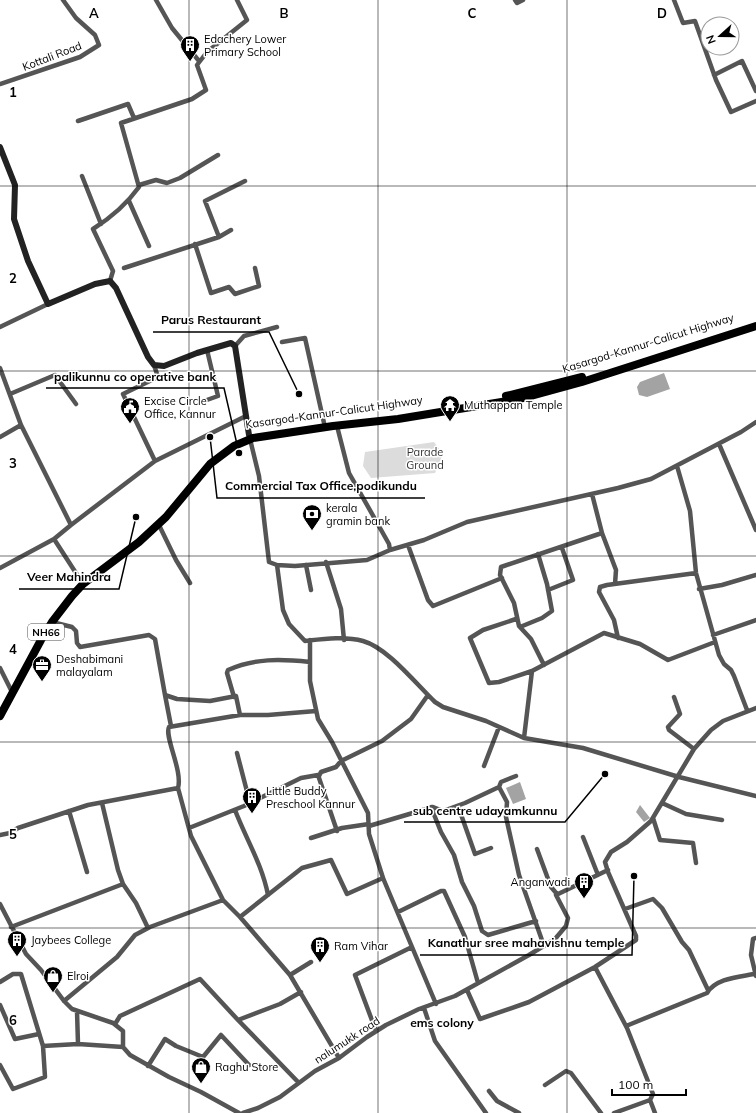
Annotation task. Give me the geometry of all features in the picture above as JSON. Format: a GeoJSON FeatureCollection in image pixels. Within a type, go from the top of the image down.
{"type":"FeatureCollection","features":[{"type":"Feature","properties":{"kind":"highway","name":"Kasargod-Kannur-Calicut Highway"},"geometry":{"type":"LineString","coordinates":[[0,716],[52,622],[83,584],[139,542],[158,523],[162,516],[214,454],[234,441],[324,423],[365,419],[520,393],[605,371],[756,322]]}},
{"type":"Feature","properties":{"kind":"highway","name":"Kasargod-Kannur-Calicut Highway"},"geometry":{"type":"LineString","coordinates":[[249,437],[390,420],[520,399],[588,380],[756,326]]}},
{"type":"Feature","properties":{"kind":"main road"},"geometry":{"type":"LineString","coordinates":[[0,147],[15,185],[14,219],[28,261],[48,304],[95,284],[110,281],[116,288],[148,357],[154,365],[164,366],[231,343],[235,346],[249,437]]}},
{"type":"Feature","properties":{"kind":"street","name":"Kottali Road"},"geometry":{"type":"LineString","coordinates":[[0,84],[80,57],[99,44],[96,35],[76,18],[63,0]]}},
{"type":"Feature","properties":{"kind":"street"},"geometry":{"type":"LineString","coordinates":[[156,0],[172,28],[199,61]]}},
{"type":"Feature","properties":{"kind":"street"},"geometry":{"type":"LineString","coordinates":[[110,281],[113,271],[93,229],[129,201],[139,187],[121,123],[192,98],[206,90],[197,65],[214,46],[247,20],[237,0]]}},
{"type":"Feature","properties":{"kind":"street"},"geometry":{"type":"LineString","coordinates":[[515,0],[517,3],[523,0]]}},
{"type":"Feature","properties":{"kind":"street"},"geometry":{"type":"LineString","coordinates":[[674,0],[683,23],[695,21],[714,75],[730,112],[756,101]]}},
{"type":"Feature","properties":{"kind":"street"},"geometry":{"type":"LineString","coordinates":[[714,75],[742,61],[756,91]]}},
{"type":"Feature","properties":{"kind":"street"},"geometry":{"type":"LineString","coordinates":[[78,121],[128,104],[134,118]]}},
{"type":"Feature","properties":{"kind":"street"},"geometry":{"type":"LineString","coordinates":[[139,185],[156,180],[167,183],[180,178],[218,154]]}},
{"type":"Feature","properties":{"kind":"street"},"geometry":{"type":"LineString","coordinates":[[82,176],[101,224]]}},
{"type":"Feature","properties":{"kind":"street"},"geometry":{"type":"LineString","coordinates":[[219,237],[205,201],[245,181]]}},
{"type":"Feature","properties":{"kind":"street"},"geometry":{"type":"LineString","coordinates":[[129,201],[149,246]]}},
{"type":"Feature","properties":{"kind":"street"},"geometry":{"type":"LineString","coordinates":[[124,268],[219,237],[231,230]]}},
{"type":"Feature","properties":{"kind":"street"},"geometry":{"type":"LineString","coordinates":[[195,244],[211,293],[229,287],[235,294],[259,286],[255,268]]}},
{"type":"Feature","properties":{"kind":"street"},"geometry":{"type":"LineString","coordinates":[[0,327],[48,304]]}},
{"type":"Feature","properties":{"kind":"street"},"geometry":{"type":"LineString","coordinates":[[235,346],[244,336],[277,327]]}},
{"type":"Feature","properties":{"kind":"street"},"geometry":{"type":"LineString","coordinates":[[282,342],[305,338],[324,423]]}},
{"type":"Feature","properties":{"kind":"street"},"geometry":{"type":"LineString","coordinates":[[204,401],[218,396],[207,350]]}},
{"type":"Feature","properties":{"kind":"street"},"geometry":{"type":"LineString","coordinates":[[154,365],[158,377],[123,394],[155,461]]}},
{"type":"Feature","properties":{"kind":"street"},"geometry":{"type":"LineString","coordinates":[[0,368],[21,425],[71,525]]}},
{"type":"Feature","properties":{"kind":"street"},"geometry":{"type":"LineString","coordinates":[[10,394],[55,375],[76,404]]}},
{"type":"Feature","properties":{"kind":"street"},"geometry":{"type":"LineString","coordinates":[[0,568],[54,539],[155,461],[246,416]]}},
{"type":"Feature","properties":{"kind":"street"},"geometry":{"type":"LineString","coordinates":[[249,437],[261,494],[267,557],[270,564],[306,565],[326,562],[367,560],[390,550],[424,540],[467,522],[651,479],[719,444],[756,422]]}},
{"type":"Feature","properties":{"kind":"street"},"geometry":{"type":"LineString","coordinates":[[0,437],[21,425]]}},
{"type":"Feature","properties":{"kind":"street"},"geometry":{"type":"LineString","coordinates":[[337,426],[349,473],[389,544],[390,550]]}},
{"type":"Feature","properties":{"kind":"street"},"geometry":{"type":"LineString","coordinates":[[719,444],[756,530]]}},
{"type":"Feature","properties":{"kind":"street"},"geometry":{"type":"LineString","coordinates":[[677,466],[690,511],[699,589],[715,642],[724,664],[731,670],[734,676],[747,710]]}},
{"type":"Feature","properties":{"kind":"street"},"geometry":{"type":"LineString","coordinates":[[592,494],[602,533],[616,570],[615,584]]}},
{"type":"Feature","properties":{"kind":"street"},"geometry":{"type":"LineString","coordinates":[[158,523],[176,560],[190,583]]}},
{"type":"Feature","properties":{"kind":"street"},"geometry":{"type":"LineString","coordinates":[[544,665],[531,639],[520,627],[516,619],[516,611],[502,578],[501,567],[538,554],[562,548],[602,533]]}},
{"type":"Feature","properties":{"kind":"street"},"geometry":{"type":"LineString","coordinates":[[54,539],[83,584]]}},
{"type":"Feature","properties":{"kind":"street"},"geometry":{"type":"LineString","coordinates":[[408,545],[428,600],[433,606],[502,578]]}},
{"type":"Feature","properties":{"kind":"street"},"geometry":{"type":"LineString","coordinates":[[548,590],[573,580],[562,548]]}},
{"type":"Feature","properties":{"kind":"street"},"geometry":{"type":"LineString","coordinates":[[520,627],[542,618],[552,611],[538,554]]}},
{"type":"Feature","properties":{"kind":"street"},"geometry":{"type":"LineString","coordinates":[[326,562],[341,609],[344,640]]}},
{"type":"Feature","properties":{"kind":"street"},"geometry":{"type":"LineString","coordinates":[[277,565],[283,610],[289,624],[305,641],[363,641],[386,652],[428,695],[443,707],[499,727],[524,738],[583,748],[679,777],[756,796]]}},
{"type":"Feature","properties":{"kind":"street"},"geometry":{"type":"LineString","coordinates":[[306,565],[311,590]]}},
{"type":"Feature","properties":{"kind":"street"},"geometry":{"type":"LineString","coordinates":[[618,638],[614,620],[599,592],[600,587],[696,573]]}},
{"type":"Feature","properties":{"kind":"street"},"geometry":{"type":"LineString","coordinates":[[699,589],[722,585],[756,575]]}},
{"type":"Feature","properties":{"kind":"street"},"geometry":{"type":"LineString","coordinates":[[516,619],[484,630],[470,638],[489,683],[499,682],[532,671],[604,634],[640,644],[668,660],[715,642]]}},
{"type":"Feature","properties":{"kind":"street"},"geometry":{"type":"LineString","coordinates":[[713,635],[756,620]]}},
{"type":"Feature","properties":{"kind":"street"},"geometry":{"type":"LineString","coordinates":[[52,622],[72,627],[76,631],[77,643],[80,647],[150,635],[155,639],[171,726]]}},
{"type":"Feature","properties":{"kind":"street"},"geometry":{"type":"LineString","coordinates":[[310,640],[310,681],[318,719],[332,742],[340,761],[368,813],[369,834],[383,878],[436,1004]]}},
{"type":"Feature","properties":{"kind":"street"},"geometry":{"type":"LineString","coordinates":[[240,715],[236,696],[234,696],[227,673],[228,670],[257,661],[282,659],[310,662]]}},
{"type":"Feature","properties":{"kind":"street"},"geometry":{"type":"LineString","coordinates":[[0,668],[12,692]]}},
{"type":"Feature","properties":{"kind":"street"},"geometry":{"type":"LineString","coordinates":[[524,738],[532,671]]}},
{"type":"Feature","properties":{"kind":"street"},"geometry":{"type":"LineString","coordinates":[[165,695],[177,699],[210,701],[234,696]]}},
{"type":"Feature","properties":{"kind":"street"},"geometry":{"type":"LineString","coordinates":[[189,828],[235,810],[301,778],[319,776],[322,772],[336,767],[340,761],[382,741],[400,728],[411,719],[428,695]]}},
{"type":"Feature","properties":{"kind":"street"},"geometry":{"type":"LineString","coordinates":[[674,697],[680,714],[668,727],[669,730],[694,749]]}},
{"type":"Feature","properties":{"kind":"street"},"geometry":{"type":"LineString","coordinates":[[467,990],[480,1019],[529,1002],[595,967],[636,940],[636,936],[608,870],[606,862],[611,852],[627,842],[653,818],[679,777],[694,749],[711,730],[723,721],[747,710],[756,708]]}},
{"type":"Feature","properties":{"kind":"street"},"geometry":{"type":"LineString","coordinates":[[316,711],[268,715],[240,715],[171,726],[167,731],[174,753],[179,782],[178,788],[189,828],[223,900],[240,917],[290,975],[339,1058]]}},
{"type":"Feature","properties":{"kind":"street"},"geometry":{"type":"LineString","coordinates":[[484,766],[499,727]]}},
{"type":"Feature","properties":{"kind":"street"},"geometry":{"type":"LineString","coordinates":[[237,753],[250,803]]}},
{"type":"Feature","properties":{"kind":"street"},"geometry":{"type":"LineString","coordinates":[[319,776],[337,831]]}},
{"type":"Feature","properties":{"kind":"street"},"geometry":{"type":"LineString","coordinates":[[311,838],[369,825],[431,807],[443,811],[458,806],[499,786],[501,782],[516,776]]}},
{"type":"Feature","properties":{"kind":"street"},"geometry":{"type":"LineString","coordinates":[[499,786],[506,802],[506,817],[519,875],[544,946]]}},
{"type":"Feature","properties":{"kind":"street"},"geometry":{"type":"LineString","coordinates":[[0,835],[10,833],[18,828],[69,811],[178,788]]}},
{"type":"Feature","properties":{"kind":"street"},"geometry":{"type":"LineString","coordinates":[[102,803],[118,870],[123,884],[148,928]]}},
{"type":"Feature","properties":{"kind":"street"},"geometry":{"type":"LineString","coordinates":[[662,803],[686,814],[722,820]]}},
{"type":"Feature","properties":{"kind":"street"},"geometry":{"type":"LineString","coordinates":[[458,806],[475,854],[491,848]]}},
{"type":"Feature","properties":{"kind":"street"},"geometry":{"type":"LineString","coordinates":[[431,807],[441,832],[454,855],[462,882],[474,906],[482,931],[488,935],[536,921]]}},
{"type":"Feature","properties":{"kind":"street"},"geometry":{"type":"LineString","coordinates":[[235,810],[244,833],[252,846],[268,895]]}},
{"type":"Feature","properties":{"kind":"street"},"geometry":{"type":"LineString","coordinates":[[69,811],[87,872]]}},
{"type":"Feature","properties":{"kind":"street"},"geometry":{"type":"LineString","coordinates":[[653,818],[660,840],[693,843],[696,863]]}},
{"type":"Feature","properties":{"kind":"street"},"geometry":{"type":"LineString","coordinates":[[583,837],[598,875]]}},
{"type":"Feature","properties":{"kind":"street"},"geometry":{"type":"LineString","coordinates":[[537,849],[551,887],[557,894],[608,870]]}},
{"type":"Feature","properties":{"kind":"street"},"geometry":{"type":"LineString","coordinates":[[240,917],[302,868],[331,860],[347,894],[383,878]]}},
{"type":"Feature","properties":{"kind":"street"},"geometry":{"type":"LineString","coordinates":[[11,927],[123,884]]}},
{"type":"Feature","properties":{"kind":"street"},"geometry":{"type":"LineString","coordinates":[[398,912],[441,891],[444,891],[465,937],[478,983]]}},
{"type":"Feature","properties":{"kind":"street","name":"nalumukk road"},"geometry":{"type":"LineString","coordinates":[[243,1113],[258,1108],[280,1097],[315,1071],[339,1058],[376,1031],[407,1014],[436,1004],[467,990],[529,956],[555,939],[566,926],[568,918],[556,895],[557,894]]}},
{"type":"Feature","properties":{"kind":"street"},"geometry":{"type":"LineString","coordinates":[[625,909],[653,899],[662,908],[682,942],[689,950],[708,990]]}},
{"type":"Feature","properties":{"kind":"street"},"geometry":{"type":"LineString","coordinates":[[64,1001],[117,957],[135,935],[148,928],[223,900]]}},
{"type":"Feature","properties":{"kind":"street"},"geometry":{"type":"LineString","coordinates":[[0,904],[26,954],[41,970],[64,1001],[72,1009],[115,1024],[123,1031],[123,1047],[130,1055],[238,1113]]}},
{"type":"Feature","properties":{"kind":"street"},"geometry":{"type":"LineString","coordinates":[[626,1026],[707,993],[710,987],[725,980],[755,975],[751,954],[753,939],[756,938]]}},
{"type":"Feature","properties":{"kind":"street"},"geometry":{"type":"LineString","coordinates":[[376,1031],[355,975],[412,947]]}},
{"type":"Feature","properties":{"kind":"street"},"geometry":{"type":"LineString","coordinates":[[290,975],[311,962]]}},
{"type":"Feature","properties":{"kind":"street"},"geometry":{"type":"LineString","coordinates":[[595,967],[626,1026],[653,1094],[650,1100],[614,1113]]}},
{"type":"Feature","properties":{"kind":"street"},"geometry":{"type":"LineString","coordinates":[[0,982],[13,974],[21,974],[43,1046],[45,1078],[13,1089],[0,1065]]}},
{"type":"Feature","properties":{"kind":"street"},"geometry":{"type":"LineString","coordinates":[[115,1024],[120,1016],[200,979],[299,1083]]}},
{"type":"Feature","properties":{"kind":"street"},"geometry":{"type":"LineString","coordinates":[[238,1020],[280,1004],[301,992]]}},
{"type":"Feature","properties":{"kind":"street"},"geometry":{"type":"LineString","coordinates":[[0,1005],[15,1039],[39,1034]]}},
{"type":"Feature","properties":{"kind":"street"},"geometry":{"type":"LineString","coordinates":[[424,1008],[435,1041],[486,1113]]}},
{"type":"Feature","properties":{"kind":"street"},"geometry":{"type":"LineString","coordinates":[[77,1011],[78,1044]]}},
{"type":"Feature","properties":{"kind":"street"},"geometry":{"type":"LineString","coordinates":[[148,1066],[165,1039],[176,1046],[203,1057],[221,1035],[249,1065]]}},
{"type":"Feature","properties":{"kind":"street"},"geometry":{"type":"LineString","coordinates":[[43,1046],[78,1044],[123,1047]]}},
{"type":"Feature","properties":{"kind":"street"},"geometry":{"type":"LineString","coordinates":[[545,1085],[566,1071],[570,1073],[601,1113]]}},
{"type":"Feature","properties":{"kind":"street"},"geometry":{"type":"LineString","coordinates":[[489,1091],[497,1101],[519,1113]]}},
{"type":"Feature","properties":{"kind":"street"},"geometry":{"type":"LineString","coordinates":[[650,1100],[655,1113]]}},
{"type":"Feature","properties":{"kind":"green space","name":"Parade Ground"},"geometry":{"type":"Polygon","coordinates":[[[434,442],[443,454],[435,473],[371,478],[363,466],[365,452],[434,442]]]}},
{"type":"Feature","properties":{"kind":"shaded area"},"geometry":{"type":"Polygon","coordinates":[[[664,373],[670,389],[647,397],[639,395],[637,387],[640,382],[664,373]]]}},
{"type":"Feature","properties":{"kind":"shaded area"},"geometry":{"type":"Polygon","coordinates":[[[520,782],[526,799],[513,804],[506,788],[520,782]]]}},
{"type":"Feature","properties":{"kind":"shaded area"},"geometry":{"type":"Polygon","coordinates":[[[640,805],[650,818],[644,822],[636,812],[640,805]]]}},
{"type":"Feature","properties":{"kind":"place","name":"Edachery Lower Primary School"},"geometry":{"type":"Point","coordinates":[190,62]}},
{"type":"Feature","properties":{"kind":"place","name":"Parus Restaurant"},"geometry":{"type":"Point","coordinates":[299,394]}},
{"type":"Feature","properties":{"kind":"place","name":"Muthappan Temple"},"geometry":{"type":"Point","coordinates":[450,422]}},
{"type":"Feature","properties":{"kind":"place","name":"Excise Circle Office, Kannur"},"geometry":{"type":"Point","coordinates":[130,424]}},
{"type":"Feature","properties":{"kind":"place","name":"Commercial Tax Office,podikundu"},"geometry":{"type":"Point","coordinates":[210,437]}},
{"type":"Feature","properties":{"kind":"place","name":"palikunnu co operative bank"},"geometry":{"type":"Point","coordinates":[239,453]}},
{"type":"Feature","properties":{"kind":"place","name":"Veer Mahindra"},"geometry":{"type":"Point","coordinates":[136,517]}},
{"type":"Feature","properties":{"kind":"place","name":"kerala gramin bank"},"geometry":{"type":"Point","coordinates":[312,531]}},
{"type":"Feature","properties":{"kind":"place","name":"Deshabimani malayalam"},"geometry":{"type":"Point","coordinates":[42,682]}},
{"type":"Feature","properties":{"kind":"place","name":"sub centre udayamkunnu"},"geometry":{"type":"Point","coordinates":[605,774]}},
{"type":"Feature","properties":{"kind":"place","name":"Little Buddy Preschool Kannur"},"geometry":{"type":"Point","coordinates":[252,814]}},
{"type":"Feature","properties":{"kind":"place","name":"Kanathur sree mahavishnu temple"},"geometry":{"type":"Point","coordinates":[634,876]}},
{"type":"Feature","properties":{"kind":"place","name":"Anganwadi"},"geometry":{"type":"Point","coordinates":[584,899]}},
{"type":"Feature","properties":{"kind":"place","name":"Jaybees College"},"geometry":{"type":"Point","coordinates":[17,957]}},
{"type":"Feature","properties":{"kind":"place","name":"Ram Vihar"},"geometry":{"type":"Point","coordinates":[320,963]}},
{"type":"Feature","properties":{"kind":"place","name":"Elroi"},"geometry":{"type":"Point","coordinates":[53,993]}},
{"type":"Feature","properties":{"kind":"place","name":"Raghu Store"},"geometry":{"type":"Point","coordinates":[201,1084]}},
{"type":"Feature","properties":{"kind":"district","name":"ems colony"},"geometry":{"type":"Point","coordinates":[442,1023]}}]}
